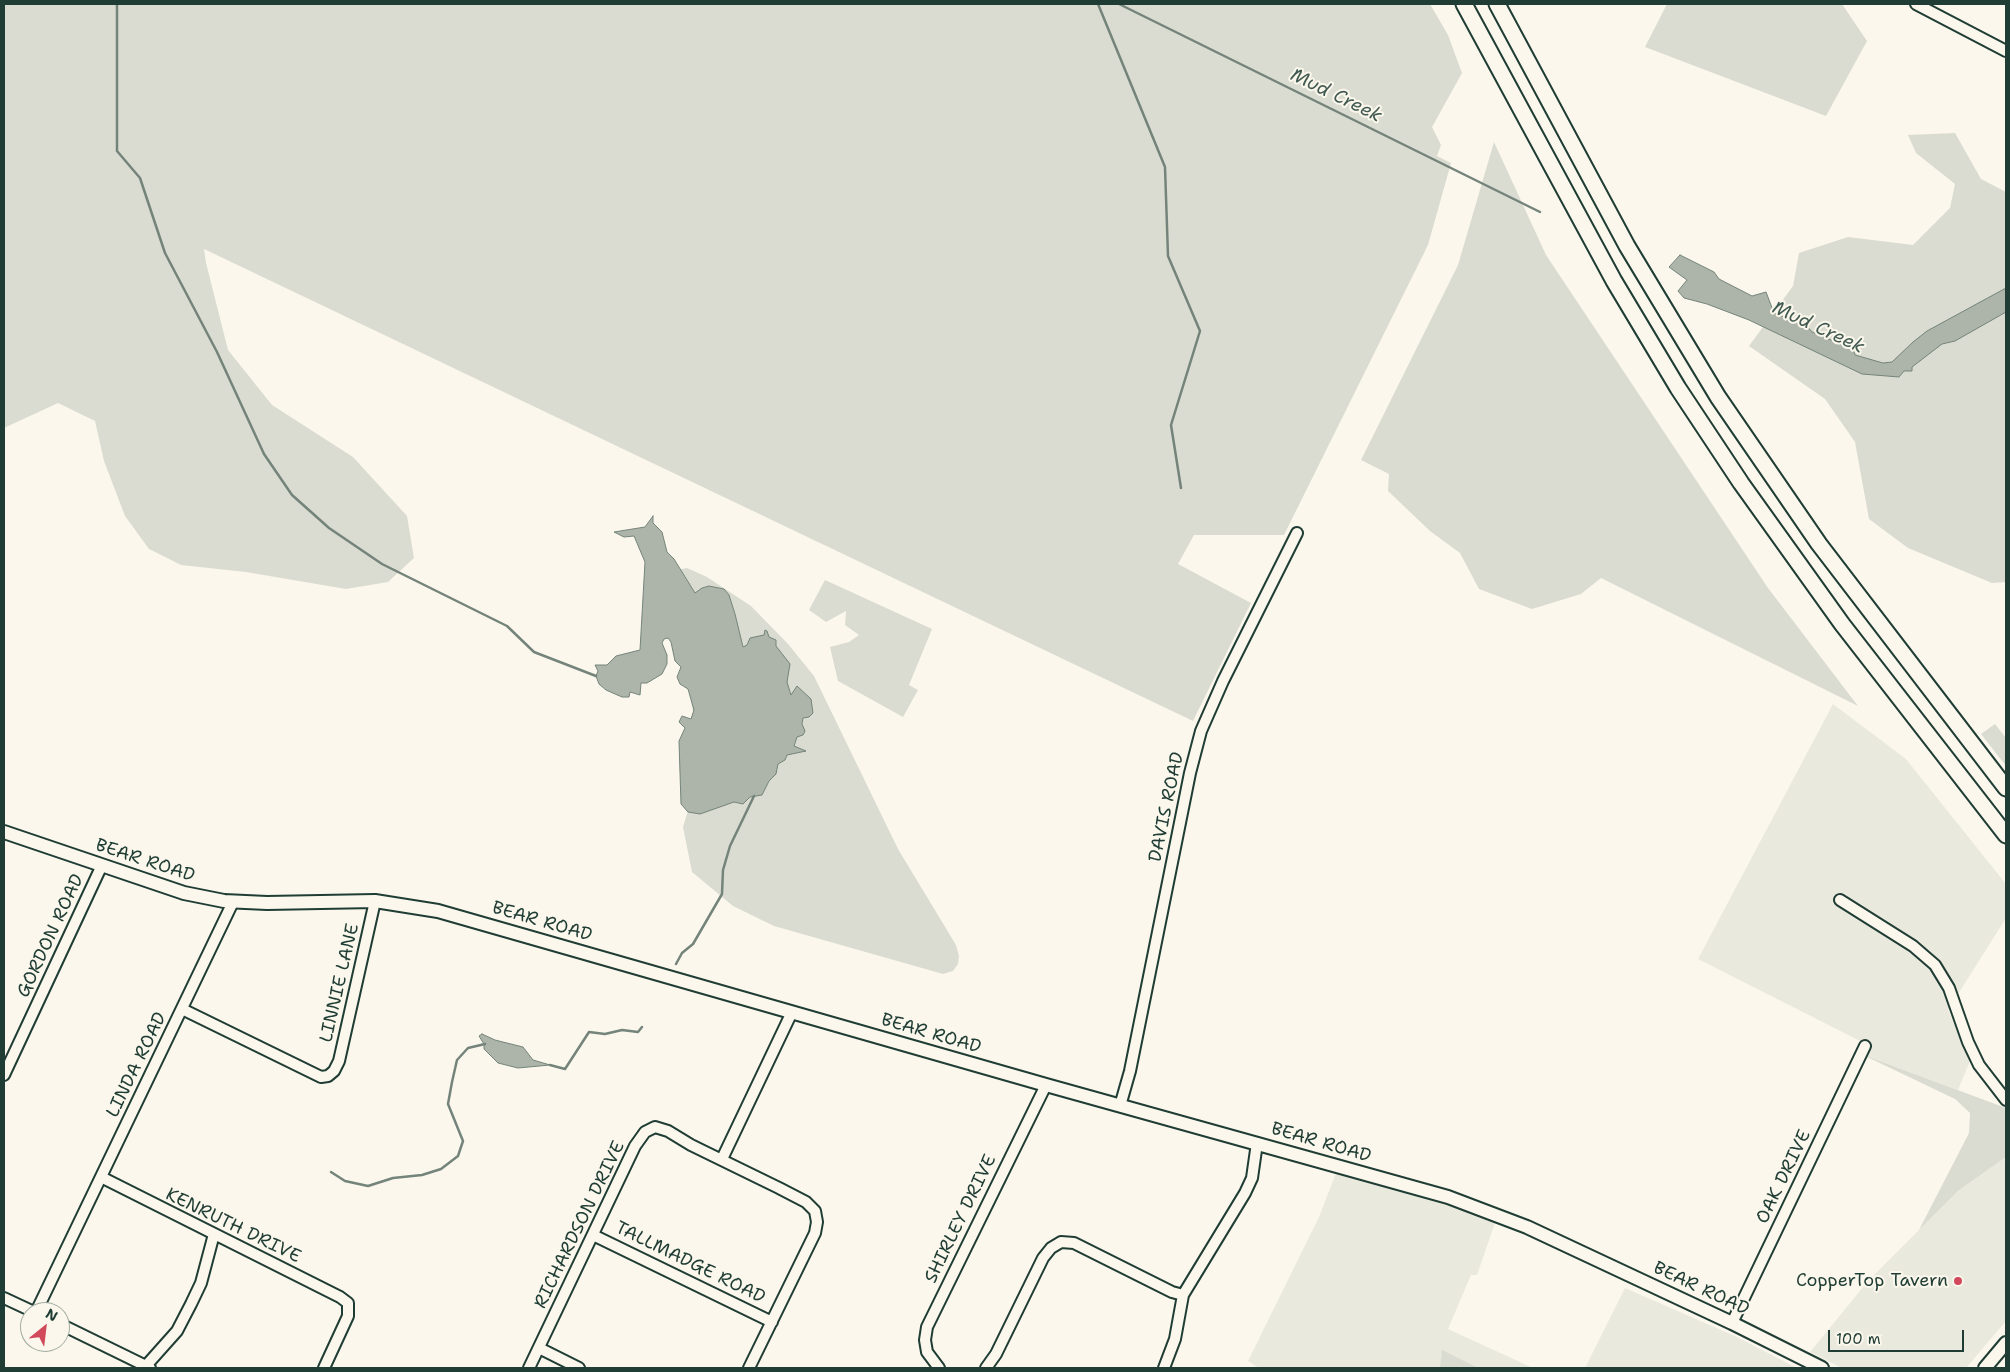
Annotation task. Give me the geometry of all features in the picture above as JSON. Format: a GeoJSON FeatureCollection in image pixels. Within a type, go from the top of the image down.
{"type":"FeatureCollection","features":[{"type":"Feature","properties":{"kind":"highway"},"geometry":{"type":"LineString","coordinates":[[1464,4],[1614,281],[1678,388],[1741,483],[1842,624],[2006,835]]}},
{"type":"Feature","properties":{"kind":"highway"},"geometry":{"type":"LineString","coordinates":[[1497,4],[1627,246],[1718,397],[1825,552],[2006,788]]}},
{"type":"Feature","properties":{"kind":"main road","name":"BEAR ROAD"},"geometry":{"type":"LineString","coordinates":[[4,832],[184,893],[233,902],[375,901],[398,903],[483,923],[1046,1086],[1256,1143],[1486,1210],[1527,1227],[1732,1323],[1822,1368]]}},
{"type":"Feature","properties":{"kind":"main road"},"geometry":{"type":"LineString","coordinates":[[1984,1368],[2006,1343]]}},
{"type":"Feature","properties":{"kind":"street"},"geometry":{"type":"LineString","coordinates":[[1916,4],[2006,51]]}},
{"type":"Feature","properties":{"kind":"street","name":"DAVIS ROAD"},"geometry":{"type":"LineString","coordinates":[[1120,1106],[1130,1071],[1190,773],[1201,731],[1223,681],[1297,533]]}},
{"type":"Feature","properties":{"kind":"street","name":"GORDON ROAD"},"geometry":{"type":"LineString","coordinates":[[4,1075],[102,865]]}},
{"type":"Feature","properties":{"kind":"street"},"geometry":{"type":"LineString","coordinates":[[1840,900],[1913,946],[1935,965],[1949,988],[1968,1042],[1979,1065],[2006,1100]]}},
{"type":"Feature","properties":{"kind":"street","name":"LINNIE LANE"},"geometry":{"type":"LineString","coordinates":[[182,1008],[321,1076],[328,1076],[339,1061],[375,901]]}},
{"type":"Feature","properties":{"kind":"street","name":"LINDA ROAD"},"geometry":{"type":"LineString","coordinates":[[40,1302],[233,902]]}},
{"type":"Feature","properties":{"kind":"street"},"geometry":{"type":"LineString","coordinates":[[722,1159],[792,1012]]}},
{"type":"Feature","properties":{"kind":"street","name":"OAK DRIVE"},"geometry":{"type":"LineString","coordinates":[[1732,1323],[1865,1046]]}},
{"type":"Feature","properties":{"kind":"street","name":"SHIRLEY DRIVE"},"geometry":{"type":"LineString","coordinates":[[939,1368],[927,1352],[925,1340],[928,1327],[1046,1086]]}},
{"type":"Feature","properties":{"kind":"street","name":"RICHARDSON DRIVE"},"geometry":{"type":"LineString","coordinates":[[529,1368],[635,1146],[645,1132],[655,1127],[668,1131],[691,1145],[806,1202],[815,1211],[817,1222],[815,1233],[772,1322]]}},
{"type":"Feature","properties":{"kind":"street"},"geometry":{"type":"LineString","coordinates":[[1164,1368],[1175,1339],[1183,1294],[1245,1193],[1252,1178],[1256,1143]]}},
{"type":"Feature","properties":{"kind":"street","name":"KENRUTH DRIVE"},"geometry":{"type":"LineString","coordinates":[[101,1177],[340,1297],[350,1306],[348,1316],[324,1368]]}},
{"type":"Feature","properties":{"kind":"street"},"geometry":{"type":"LineString","coordinates":[[70,1329],[147,1368],[177,1331],[192,1304],[201,1283],[214,1234]]}},
{"type":"Feature","properties":{"kind":"street","name":"TALLMADGE ROAD"},"geometry":{"type":"LineString","coordinates":[[594,1235],[772,1322]]}},
{"type":"Feature","properties":{"kind":"street"},"geometry":{"type":"LineString","coordinates":[[986,1368],[996,1354],[1044,1258],[1050,1248],[1061,1242],[1074,1243],[1172,1292],[1183,1294]]}},
{"type":"Feature","properties":{"kind":"street"},"geometry":{"type":"LineString","coordinates":[[4,1298],[20,1305]]}},
{"type":"Feature","properties":{"kind":"street"},"geometry":{"type":"LineString","coordinates":[[749,1368],[772,1322]]}},
{"type":"Feature","properties":{"kind":"street"},"geometry":{"type":"LineString","coordinates":[[539,1348],[580,1368]]}},
{"type":"Feature","properties":{"kind":"shaded area"},"geometry":{"type":"Polygon","coordinates":[[[4,4],[1430,4],[1448,35],[1462,73],[1432,127],[1441,145],[1437,156],[1451,163],[1428,245],[1284,535],[1194,535],[1178,564],[1251,603],[1193,721],[204,249],[228,350],[272,405],[353,457],[407,516],[414,558],[388,582],[346,589],[246,572],[181,565],[149,549],[125,516],[104,461],[95,421],[58,403],[4,428],[4,4]]]}},
{"type":"Feature","properties":{"kind":"shaded area"},"geometry":{"type":"Polygon","coordinates":[[[1667,4],[1842,4],[1867,41],[1826,116],[1645,47],[1667,4]]]}},
{"type":"Feature","properties":{"kind":"shaded area"},"geometry":{"type":"Polygon","coordinates":[[[1955,133],[1981,179],[2006,192],[2006,582],[1992,583],[1908,548],[1869,519],[1855,442],[1825,399],[1749,346],[1793,286],[1799,253],[1848,237],[1913,245],[1950,208],[1955,184],[1916,153],[1908,135],[1955,133]]]}},
{"type":"Feature","properties":{"kind":"shaded area"},"geometry":{"type":"Polygon","coordinates":[[[1494,142],[1546,255],[1768,588],[1858,706],[1601,578],[1581,594],[1532,609],[1479,589],[1460,553],[1430,531],[1388,491],[1389,474],[1361,460],[1458,265],[1494,142]]]}},
{"type":"Feature","properties":{"kind":"shaded area"},"geometry":{"type":"Polygon","coordinates":[[[1680,255],[1714,272],[1719,279],[1752,296],[1766,292],[1774,313],[1792,320],[1802,320],[1812,332],[1853,349],[1855,355],[1883,363],[1892,362],[1927,331],[2006,288],[2006,312],[1955,341],[1942,344],[1912,367],[1912,371],[1904,371],[1899,377],[1862,374],[1749,320],[1707,304],[1684,298],[1678,291],[1687,280],[1669,267],[1680,255]]]}},
{"type":"Feature","properties":{"kind":"shaded area"},"geometry":{"type":"Polygon","coordinates":[[[653,516],[653,523],[662,532],[667,552],[674,559],[695,593],[709,586],[724,589],[729,595],[743,647],[747,645],[750,638],[764,635],[765,630],[767,631],[769,637],[776,640],[776,646],[790,664],[787,682],[791,695],[797,686],[811,699],[813,713],[809,717],[803,718],[802,724],[805,731],[803,735],[797,737],[794,746],[806,751],[787,755],[785,760],[778,764],[776,774],[769,781],[762,795],[750,797],[743,804],[734,802],[700,814],[688,812],[681,804],[679,741],[685,728],[679,722],[682,716],[691,719],[694,710],[688,689],[680,684],[677,677],[681,667],[675,661],[671,642],[668,638],[664,639],[662,643],[667,655],[667,664],[662,674],[647,683],[641,683],[640,695],[630,692],[629,697],[622,697],[606,690],[599,684],[596,676],[598,671],[595,665],[607,665],[616,656],[640,650],[645,562],[634,536],[624,537],[614,532],[645,527],[653,516]]]}},
{"type":"Feature","properties":{"kind":"shaded area"},"geometry":{"type":"Polygon","coordinates":[[[687,568],[707,577],[751,606],[788,644],[814,676],[898,849],[956,945],[959,956],[958,964],[953,971],[943,974],[774,926],[733,906],[692,872],[683,827],[698,778],[696,730],[670,571],[687,568]]]}},
{"type":"Feature","properties":{"kind":"shaded area"},"geometry":{"type":"Polygon","coordinates":[[[825,580],[932,629],[909,685],[918,690],[903,717],[838,681],[830,647],[849,642],[859,635],[845,625],[846,611],[826,622],[809,610],[825,580]]]}},
{"type":"Feature","properties":{"kind":"shaded area"},"geometry":{"type":"Polygon","coordinates":[[[1833,704],[1906,759],[2006,884],[2006,918],[1948,1010],[1970,1061],[1958,1090],[1861,1054],[1864,1043],[1698,959],[1833,704]]]}},
{"type":"Feature","properties":{"kind":"shaded area"},"geometry":{"type":"Polygon","coordinates":[[[1995,724],[2006,738],[2006,766],[1981,734],[1995,724]]]}},
{"type":"Feature","properties":{"kind":"shaded area"},"geometry":{"type":"Polygon","coordinates":[[[482,1034],[495,1040],[523,1047],[533,1060],[550,1065],[518,1068],[498,1063],[484,1049],[484,1044],[479,1036],[482,1034]]]}},
{"type":"Feature","properties":{"kind":"shaded area"},"geometry":{"type":"Polygon","coordinates":[[[1861,1054],[2006,1108],[2006,1157],[1958,1191],[1919,1230],[1969,1133],[1970,1113],[1955,1099],[1861,1054]]]}},
{"type":"Feature","properties":{"kind":"shaded area"},"geometry":{"type":"Polygon","coordinates":[[[2006,1157],[2006,1321],[1966,1368],[1842,1368],[1810,1352],[1868,1281],[1958,1191],[2006,1157]]]}},
{"type":"Feature","properties":{"kind":"shaded area"},"geometry":{"type":"Polygon","coordinates":[[[1336,1173],[1496,1220],[1477,1275],[1471,1275],[1448,1329],[1533,1368],[1259,1368],[1248,1361],[1319,1217],[1336,1173]]]}},
{"type":"Feature","properties":{"kind":"shaded area"},"geometry":{"type":"Polygon","coordinates":[[[1625,1288],[1737,1337],[1797,1368],[1585,1368],[1625,1288]]]}},
{"type":"Feature","properties":{"kind":"shaded area"},"geometry":{"type":"Polygon","coordinates":[[[1442,1350],[1478,1368],[1440,1368],[1442,1350]]]}},
{"type":"Feature","properties":{"kind":"waterway"},"geometry":{"type":"LineString","coordinates":[[117,4],[117,151],[140,178],[165,253],[217,352],[264,454],[292,495],[329,528],[382,564],[507,626],[534,652],[596,676]]}},
{"type":"Feature","properties":{"kind":"waterway"},"geometry":{"type":"LineString","coordinates":[[1098,4],[1165,167],[1168,256],[1200,331],[1171,425],[1181,488]]}},
{"type":"Feature","properties":{"kind":"waterway","name":"Mud Creek"},"geometry":{"type":"LineString","coordinates":[[1119,4],[1540,212]]}},
{"type":"Feature","properties":{"kind":"waterway"},"geometry":{"type":"LineString","coordinates":[[676,964],[682,953],[693,944],[722,894],[723,870],[730,846],[754,796]]}},
{"type":"Feature","properties":{"kind":"waterway"},"geometry":{"type":"LineString","coordinates":[[550,1065],[565,1069],[589,1032],[605,1034],[622,1030],[638,1032],[642,1027]]}},
{"type":"Feature","properties":{"kind":"waterway"},"geometry":{"type":"LineString","coordinates":[[331,1172],[345,1181],[368,1186],[393,1178],[422,1175],[441,1169],[458,1156],[463,1141],[448,1104],[457,1060],[468,1048],[485,1044]]}},
{"type":"Feature","properties":{"kind":"place","name":"CopperTop Tavern"},"geometry":{"type":"Point","coordinates":[1958,1281]}}]}
